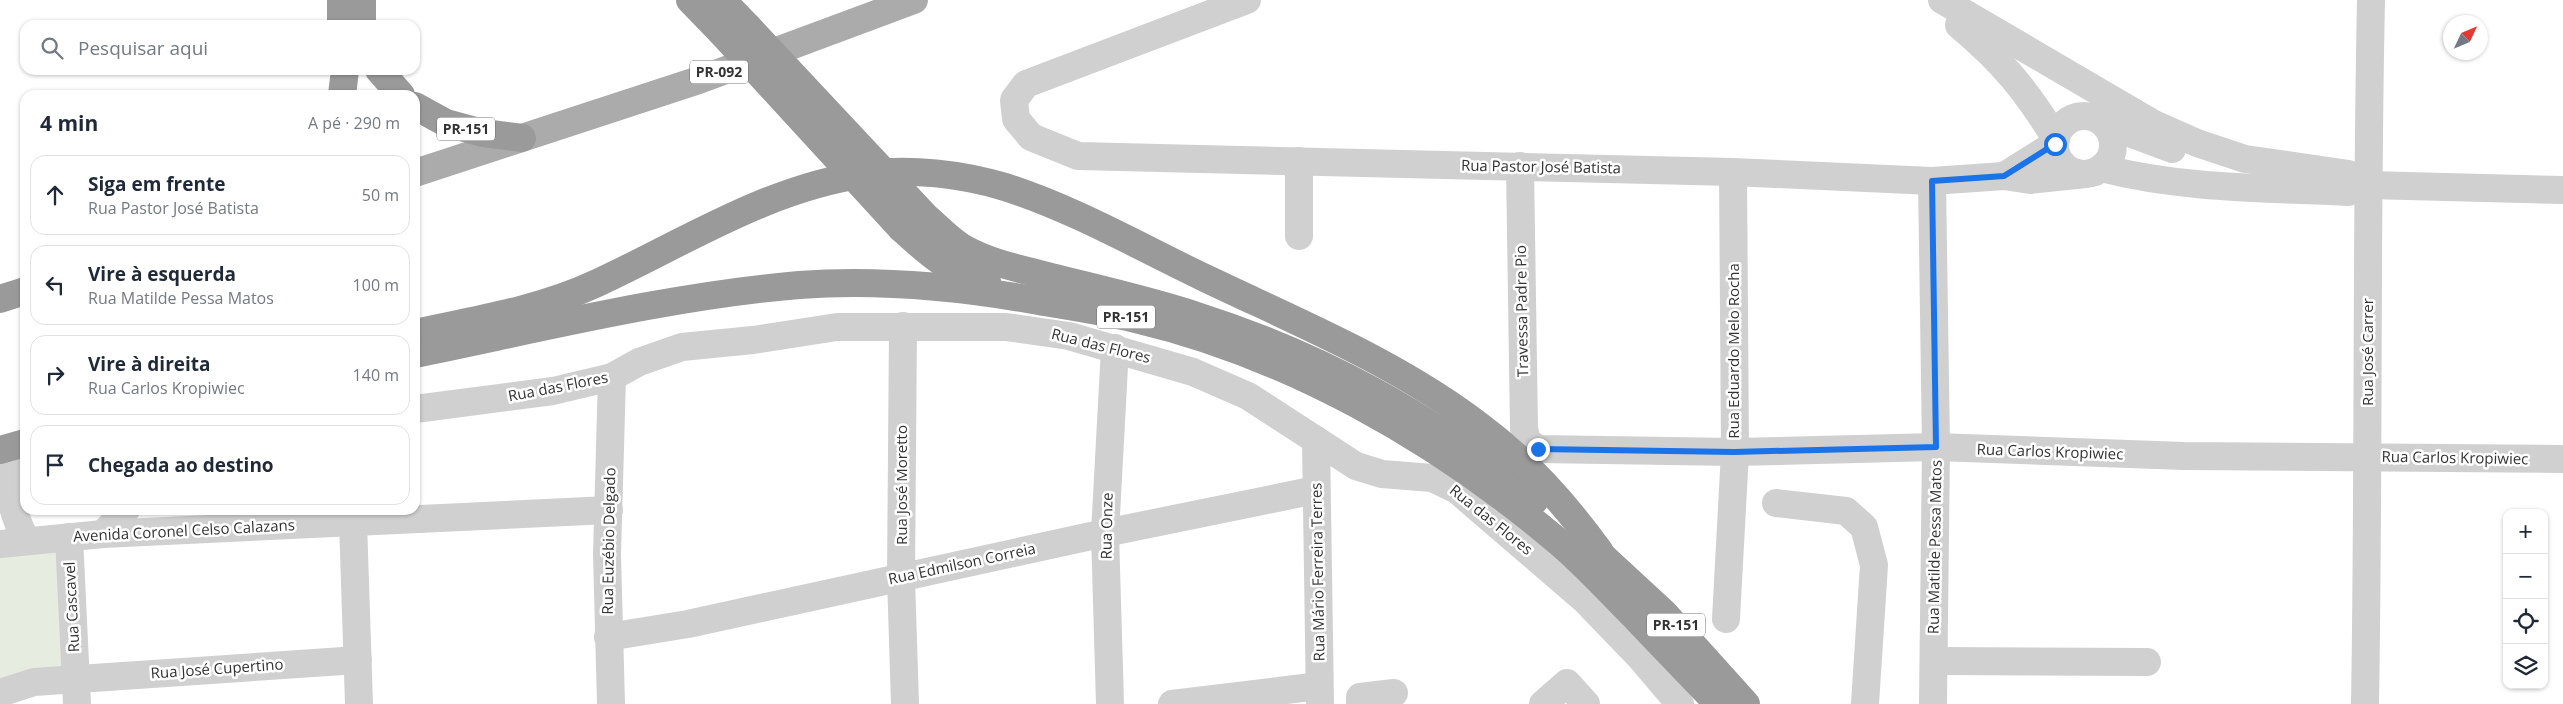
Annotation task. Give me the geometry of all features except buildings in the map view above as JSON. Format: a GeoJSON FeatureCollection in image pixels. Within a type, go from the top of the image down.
{"type":"FeatureCollection","features":[{"type":"Feature","properties":{"kind":"highway"},"geometry":{"type":"LineString","coordinates":[[340,0],[341,20]]}},
{"type":"Feature","properties":{"kind":"highway"},"geometry":{"type":"LineString","coordinates":[[362,0],[362,20]]}},
{"type":"Feature","properties":{"kind":"highway","name":"PR-151"},"geometry":{"type":"LineString","coordinates":[[690,0],[735,30],[927,218],[964,248],[1000,265],[1193,315],[1270,341],[1329,367],[1428,422],[1492,466],[1600,552],[1665,614],[1746,704]]}},
{"type":"Feature","properties":{"kind":"highway","name":"PR-151"},"geometry":{"type":"LineString","coordinates":[[722,0],[735,30],[901,228],[934,258],[957,272],[980,280],[1082,300],[1205,340],[1274,366],[1352,402],[1408,433],[1450,460],[1558,541],[1718,704]]}},
{"type":"Feature","properties":{"kind":"highway"},"geometry":{"type":"LineString","coordinates":[[342,90],[344,75]]}},
{"type":"Feature","properties":{"kind":"highway"},"geometry":{"type":"LineString","coordinates":[[384,75],[397,90]]}},
{"type":"Feature","properties":{"kind":"highway","name":"PR-151"},"geometry":{"type":"LineString","coordinates":[[420,109],[446,123],[483,133],[522,138]]}},
{"type":"Feature","properties":{"kind":"highway","name":"PR-151"},"geometry":{"type":"LineString","coordinates":[[420,332],[537,304],[593,285],[745,209],[815,184],[868,174],[914,172],[955,176],[1004,187],[1059,208],[1341,343],[1413,381],[1480,426],[1529,467],[1574,516],[1600,552]]}},
{"type":"Feature","properties":{"kind":"highway","name":"PR-151"},"geometry":{"type":"LineString","coordinates":[[420,353],[699,297],[809,285],[869,282],[936,286],[999,294],[1139,320]]}},
{"type":"Feature","properties":{"kind":"highway"},"geometry":{"type":"LineString","coordinates":[[0,431],[20,425]]}},
{"type":"Feature","properties":{"kind":"highway"},"geometry":{"type":"LineString","coordinates":[[0,450],[20,444]]}},
{"type":"Feature","properties":{"kind":"main road","name":"PR-092"},"geometry":{"type":"LineString","coordinates":[[420,171],[698,80],[914,0]]}},
{"type":"Feature","properties":{"kind":"street","name":"Rua Pastor José Batista"},"geometry":{"type":"LineString","coordinates":[[1247,0],[1026,84],[1014,100],[1016,119],[1031,137],[1078,156],[1733,172],[1932,181],[2004,176],[2030,180],[2094,171]]}},
{"type":"Feature","properties":{"kind":"street"},"geometry":{"type":"LineString","coordinates":[[1930,0],[1993,53],[2029,96],[2055,142],[2057,156],[2064,166],[2074,172],[2094,171],[2141,179],[2184,183],[2348,192],[2368,185],[2563,190]]}},
{"type":"Feature","properties":{"kind":"street"},"geometry":{"type":"LineString","coordinates":[[1942,0],[2099,112],[2187,154],[2216,160],[2245,159],[2349,174],[2368,185]]}},
{"type":"Feature","properties":{"kind":"street","name":"Rua José Carrer"},"geometry":{"type":"LineString","coordinates":[[2365,704],[2369,457],[2368,185],[2370,0]]}},
{"type":"Feature","properties":{"kind":"street"},"geometry":{"type":"LineString","coordinates":[[2055,142],[2060,128],[2068,120],[2099,112]]}},
{"type":"Feature","properties":{"kind":"street"},"geometry":{"type":"LineString","coordinates":[[2094,171],[2112,155],[2113,139],[2099,112]]}},
{"type":"Feature","properties":{"kind":"street","name":"Rua Pastor José Batista"},"geometry":{"type":"LineString","coordinates":[[2004,176],[2055,142]]}},
{"type":"Feature","properties":{"kind":"street"},"geometry":{"type":"LineString","coordinates":[[1299,161],[1299,236]]}},
{"type":"Feature","properties":{"kind":"street","name":"Travessa Padre Pio"},"geometry":{"type":"LineString","coordinates":[[1520,166],[1524,429],[1527,441],[1538,449]]}},
{"type":"Feature","properties":{"kind":"street","name":"Rua Eduardo Melo Rocha"},"geometry":{"type":"LineString","coordinates":[[1726,620],[1734,452],[1733,172]]}},
{"type":"Feature","properties":{"kind":"street","name":"Rua Matilde Pessa Matos"},"geometry":{"type":"LineString","coordinates":[[1932,181],[1936,447],[1933,704]]}},
{"type":"Feature","properties":{"kind":"street","name":"Rua José Moretto"},"geometry":{"type":"LineString","coordinates":[[903,326],[901,578],[904,704]]}},
{"type":"Feature","properties":{"kind":"street","name":"Rua das Flores"},"geometry":{"type":"LineString","coordinates":[[420,407],[553,391],[612,377],[640,362],[682,347],[753,340],[837,327],[1006,327],[1069,336],[1193,372],[1248,396],[1356,466],[1382,474],[1432,478],[1457,490],[1586,601],[1639,656],[1680,704]]}},
{"type":"Feature","properties":{"kind":"street","name":"Rua Onze"},"geometry":{"type":"LineString","coordinates":[[1110,704],[1105,533],[1115,348]]}},
{"type":"Feature","properties":{"kind":"street","name":"Rua Euzébio Delgado"},"geometry":{"type":"LineString","coordinates":[[610,704],[608,510],[612,377]]}},
{"type":"Feature","properties":{"kind":"street","name":"Rua Mário Ferreira Terres"},"geometry":{"type":"LineString","coordinates":[[1316,440],[1320,695]]}},
{"type":"Feature","properties":{"kind":"street","name":"Rua Carlos Kropiwiec"},"geometry":{"type":"LineString","coordinates":[[1538,449],[1734,452],[1936,447],[2184,456],[2563,459]]}},
{"type":"Feature","properties":{"kind":"street"},"geometry":{"type":"LineString","coordinates":[[13,542],[8,479],[13,464],[20,456]]}},
{"type":"Feature","properties":{"kind":"street","name":"Rua Edmilson Correia"},"geometry":{"type":"LineString","coordinates":[[608,637],[688,624],[1105,533],[1316,490]]}},
{"type":"Feature","properties":{"kind":"street"},"geometry":{"type":"LineString","coordinates":[[1776,503],[1846,511],[1864,527],[1874,565],[1866,704]]}},
{"type":"Feature","properties":{"kind":"street","name":"Avenida Coronel Celso Calazans"},"geometry":{"type":"LineString","coordinates":[[13,542],[103,534],[608,510]]}},
{"type":"Feature","properties":{"kind":"street"},"geometry":{"type":"LineString","coordinates":[[103,534],[121,515]]}},
{"type":"Feature","properties":{"kind":"street"},"geometry":{"type":"LineString","coordinates":[[353,522],[359,704]]}},
{"type":"Feature","properties":{"kind":"street","name":"Rua Cascavel"},"geometry":{"type":"LineString","coordinates":[[69,537],[76,691]]}},
{"type":"Feature","properties":{"kind":"street","name":"Rua José Cupertino"},"geometry":{"type":"LineString","coordinates":[[0,693],[34,682],[76,691],[358,660]]}},
{"type":"Feature","properties":{"kind":"street"},"geometry":{"type":"LineString","coordinates":[[1934,661],[2147,662]]}},
{"type":"Feature","properties":{"kind":"street"},"geometry":{"type":"LineString","coordinates":[[1543,704],[1567,683],[1586,704]]}},
{"type":"Feature","properties":{"kind":"street"},"geometry":{"type":"LineString","coordinates":[[1360,704],[1360,697],[1394,693]]}},
{"type":"Feature","properties":{"kind":"street"},"geometry":{"type":"LineString","coordinates":[[1172,704],[1320,695]]}},
{"type":"Feature","properties":{"kind":"shaded area"},"geometry":{"type":"Polygon","coordinates":[[[67,543],[72,675],[0,690],[0,550],[67,543]]]}},
{"type":"Feature","properties":{"kind":"route"},"geometry":{"type":"LineString","coordinates":[[1538,449],[1734,452],[1936,447],[1932,181],[2004,176],[2055,144]]}}]}
